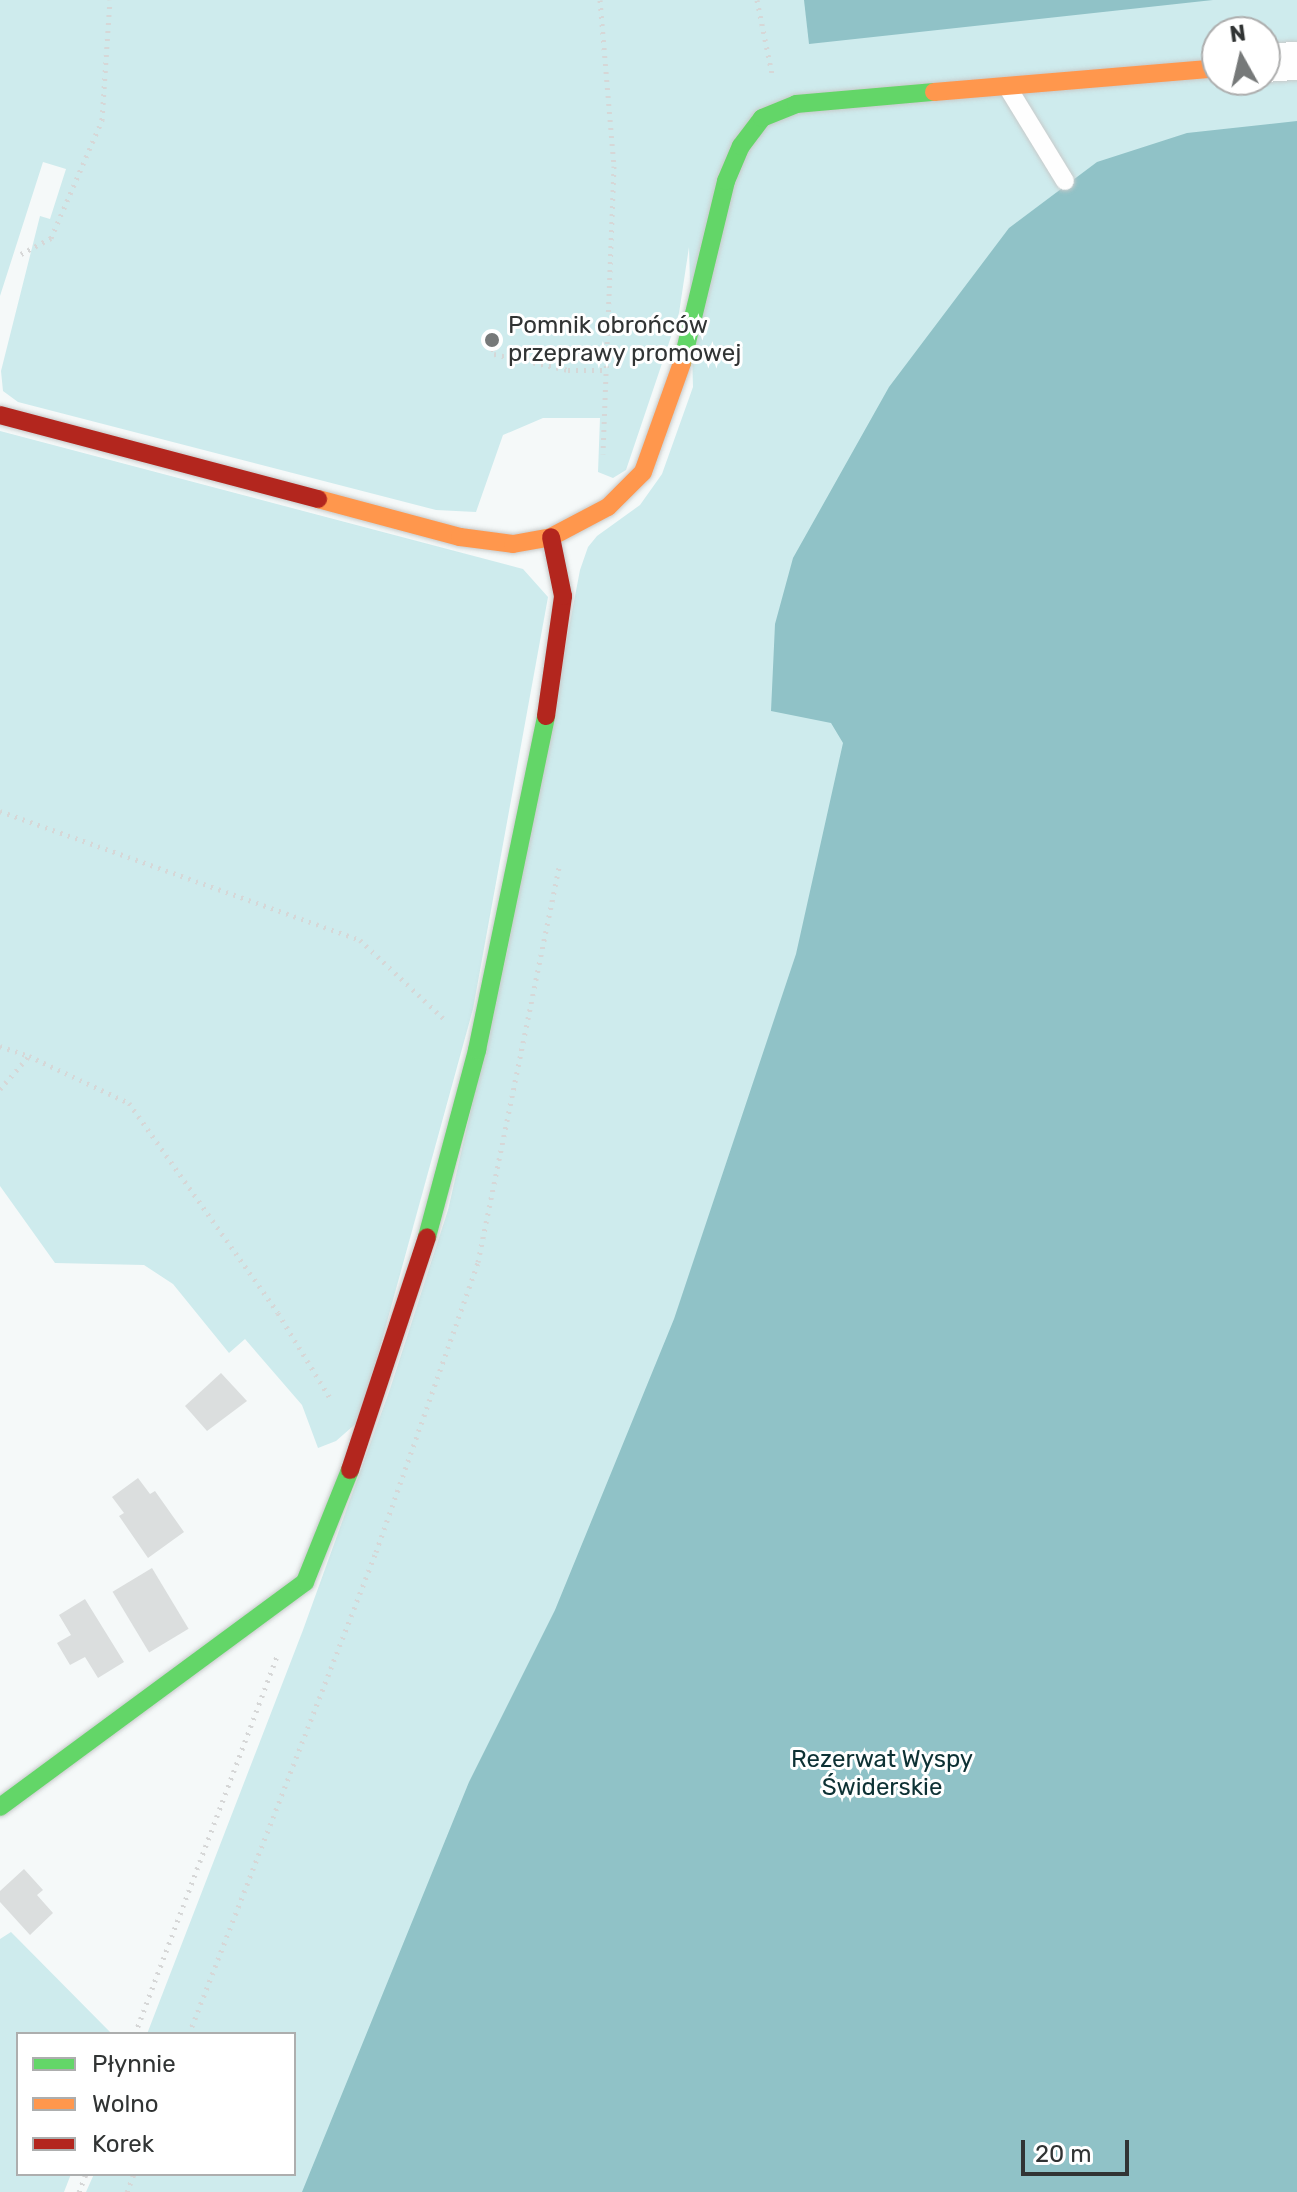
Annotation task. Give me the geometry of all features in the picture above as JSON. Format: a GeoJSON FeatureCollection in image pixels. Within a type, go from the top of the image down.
{"type":"FeatureCollection","features":[{"type":"Feature","properties":{"kind":"street"},"geometry":{"type":"LineString","coordinates":[[0,415],[460,537],[513,544],[551,537],[608,507],[638,481],[649,461],[680,373],[726,181],[741,146],[762,118],[796,104],[1201,69]]}},
{"type":"Feature","properties":{"kind":"street"},"geometry":{"type":"LineString","coordinates":[[0,1807],[305,1582],[360,1445],[433,1220],[477,1050],[554,675],[563,596],[551,537]]}},
{"type":"Feature","properties":{"kind":"lane"},"geometry":{"type":"LineString","coordinates":[[1007,86],[1065,181]]}},
{"type":"Feature","properties":{"kind":"path"},"geometry":{"type":"LineString","coordinates":[[21,254],[51,238],[102,120],[110,0]]}},
{"type":"Feature","properties":{"kind":"path"},"geometry":{"type":"LineString","coordinates":[[600,0],[614,166],[603,459],[608,507]]}},
{"type":"Feature","properties":{"kind":"path"},"geometry":{"type":"LineString","coordinates":[[757,0],[779,109]]}},
{"type":"Feature","properties":{"kind":"path"},"geometry":{"type":"LineString","coordinates":[[493,349],[494,354],[568,370],[607,370]]}},
{"type":"Feature","properties":{"kind":"path"},"geometry":{"type":"LineString","coordinates":[[0,811],[360,940],[477,1050]]}},
{"type":"Feature","properties":{"kind":"path"},"geometry":{"type":"LineString","coordinates":[[0,1046],[29,1056],[129,1103],[278,1313],[360,1445]]}},
{"type":"Feature","properties":{"kind":"path"},"geometry":{"type":"LineString","coordinates":[[0,1089],[29,1056]]}},
{"type":"Feature","properties":{"kind":"path"},"geometry":{"type":"LineString","coordinates":[[136,2032],[283,1641]]}},
{"type":"Feature","properties":{"kind":"green space","name":"Rezerwat Wyspy Świderskie"},"geometry":{"type":"Polygon","coordinates":[[[0,0],[1297,0],[1297,2192],[86,2192],[93,2176],[296,2176],[296,2032],[148,2032],[303,1630],[390,1389],[448,1210],[507,952],[580,570],[588,547],[597,536],[640,505],[662,474],[693,387],[689,247],[679,313],[626,470],[613,478],[598,472],[600,418],[543,418],[503,435],[476,512],[436,510],[18,402],[3,391],[1,371],[40,216],[50,219],[66,169],[43,162],[0,296],[0,0]]]}},
{"type":"Feature","properties":{"kind":"green space"},"geometry":{"type":"Polygon","coordinates":[[[0,431],[523,569],[548,597],[473,1009],[360,1420],[336,1441],[318,1448],[302,1405],[245,1339],[229,1353],[173,1284],[144,1265],[55,1263],[0,1186],[0,431]]]}},
{"type":"Feature","properties":{"kind":"green space"},"geometry":{"type":"Polygon","coordinates":[[[11,1932],[110,2032],[16,2032],[16,2176],[70,2176],[64,2192],[0,2192],[0,1939],[11,1932]]]}},
{"type":"Feature","properties":{"kind":"water"},"geometry":{"type":"Polygon","coordinates":[[[804,0],[1213,0],[809,44],[804,0]]]}},
{"type":"Feature","properties":{"kind":"water","name":"Rezerwat Wyspy Świderskie"},"geometry":{"type":"Polygon","coordinates":[[[1297,121],[1297,2192],[302,2192],[469,1782],[555,1610],[674,1319],[796,954],[843,743],[831,723],[771,711],[775,624],[793,558],[889,387],[1009,228],[1097,162],[1187,133],[1297,121]]]}},
{"type":"Feature","properties":{"kind":"building"},"geometry":{"type":"Polygon","coordinates":[[[221,1373],[247,1401],[207,1431],[185,1406],[221,1373]]]}},
{"type":"Feature","properties":{"kind":"building"},"geometry":{"type":"Polygon","coordinates":[[[138,1478],[150,1494],[155,1491],[184,1532],[148,1558],[119,1516],[124,1513],[112,1497],[138,1478]]]}},
{"type":"Feature","properties":{"kind":"building"},"geometry":{"type":"Polygon","coordinates":[[[152,1568],[189,1629],[149,1653],[113,1592],[152,1568]]]}},
{"type":"Feature","properties":{"kind":"building"},"geometry":{"type":"Polygon","coordinates":[[[85,1599],[124,1662],[98,1678],[85,1657],[70,1665],[57,1643],[71,1635],[59,1615],[85,1599]]]}},
{"type":"Feature","properties":{"kind":"building"},"geometry":{"type":"Polygon","coordinates":[[[24,1869],[43,1890],[37,1895],[53,1913],[30,1935],[0,1902],[0,1891],[24,1869]]]}},
{"type":"Feature","properties":{"kind":"traffic: fast"},"geometry":{"type":"LineString","coordinates":[[682,363],[726,181],[741,146],[762,118],[796,104],[934,92]]}},
{"type":"Feature","properties":{"kind":"traffic: fast"},"geometry":{"type":"LineString","coordinates":[[427,1237],[477,1050],[546,716]]}},
{"type":"Feature","properties":{"kind":"traffic: fast"},"geometry":{"type":"LineString","coordinates":[[0,1807],[305,1582],[350,1470]]}},
{"type":"Feature","properties":{"kind":"traffic: slow"},"geometry":{"type":"LineString","coordinates":[[934,92],[1201,69]]}},
{"type":"Feature","properties":{"kind":"traffic: slow"},"geometry":{"type":"LineString","coordinates":[[318,499],[460,537],[513,544],[551,537],[608,507],[643,472],[682,363]]}},
{"type":"Feature","properties":{"kind":"traffic: jam"},"geometry":{"type":"LineString","coordinates":[[0,415],[318,499]]}},
{"type":"Feature","properties":{"kind":"traffic: jam"},"geometry":{"type":"LineString","coordinates":[[546,716],[563,596],[551,537]]}},
{"type":"Feature","properties":{"kind":"traffic: jam"},"geometry":{"type":"LineString","coordinates":[[350,1470],[427,1237]]}},
{"type":"Feature","properties":{"kind":"place","name":"Pomnik obrońców przeprawy promowej"},"geometry":{"type":"Point","coordinates":[492,340]}}]}
